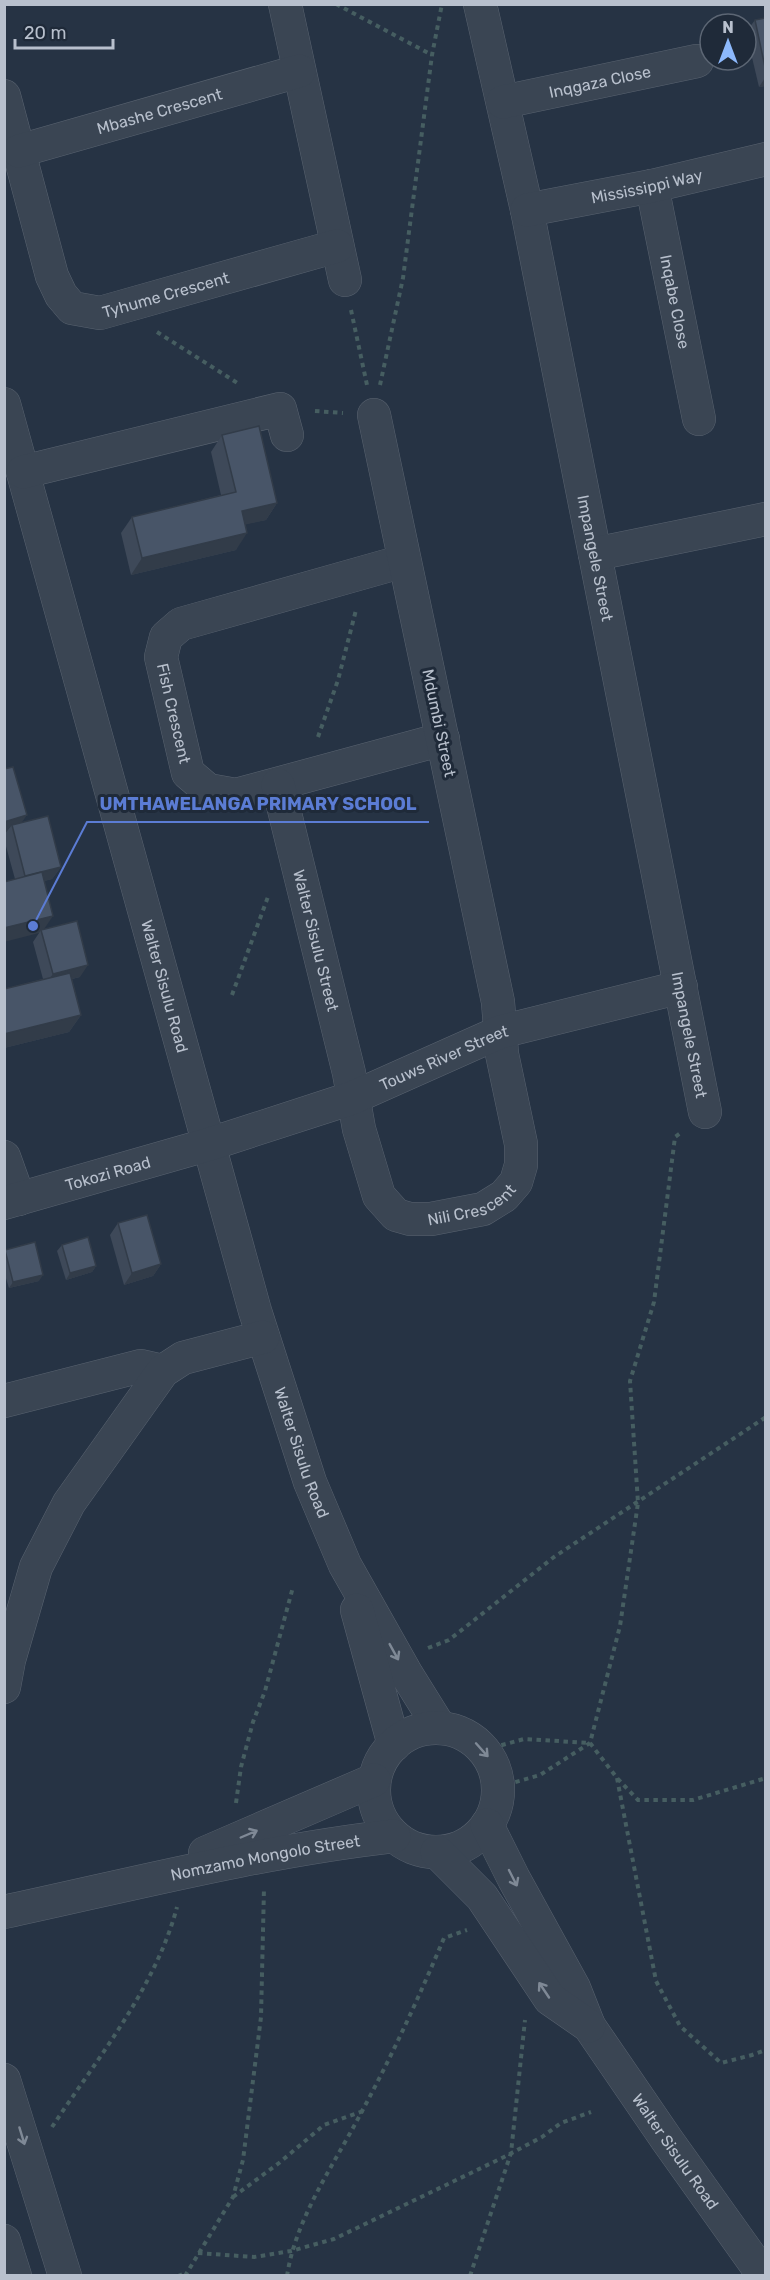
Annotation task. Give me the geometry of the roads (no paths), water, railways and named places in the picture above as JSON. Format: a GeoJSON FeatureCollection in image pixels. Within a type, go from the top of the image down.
{"type":"FeatureCollection","features":[{"type":"Feature","properties":{"kind":"street"},"geometry":{"type":"LineString","coordinates":[[285,4],[345,280]]}},
{"type":"Feature","properties":{"kind":"street","name":"Impangele Street"},"geometry":{"type":"LineString","coordinates":[[480,4],[527,210],[705,1112]]}},
{"type":"Feature","properties":{"kind":"street","name":"Inqgaza Close"},"geometry":{"type":"LineString","coordinates":[[503,102],[697,61]]}},
{"type":"Feature","properties":{"kind":"street","name":"Mbashe Crescent"},"geometry":{"type":"LineString","coordinates":[[19,151],[299,71]]}},
{"type":"Feature","properties":{"kind":"street","name":"Tyhume Crescent"},"geometry":{"type":"LineString","coordinates":[[4,96],[52,276],[61,295],[72,308],[100,313],[337,246]]}},
{"type":"Feature","properties":{"kind":"street","name":"Mississippi Way"},"geometry":{"type":"LineString","coordinates":[[527,210],[652,186],[765,159]]}},
{"type":"Feature","properties":{"kind":"street","name":"Inqabe Close"},"geometry":{"type":"LineString","coordinates":[[652,186],[699,419]]}},
{"type":"Feature","properties":{"kind":"street","name":"Walter Sisulu Road"},"geometry":{"type":"LineString","coordinates":[[4,404],[263,1337],[310,1482],[345,1564],[407,1675],[440,1728]]}},
{"type":"Feature","properties":{"kind":"street","name":"Mdumbi Street"},"geometry":{"type":"LineString","coordinates":[[374,415],[498,1002],[500,1032]]}},
{"type":"Feature","properties":{"kind":"street"},"geometry":{"type":"LineString","coordinates":[[24,472],[283,422]]}},
{"type":"Feature","properties":{"kind":"street"},"geometry":{"type":"LineString","coordinates":[[595,554],[765,519]]}},
{"type":"Feature","properties":{"kind":"street","name":"Fish Crescent"},"geometry":{"type":"LineString","coordinates":[[404,561],[181,624],[166,637],[161,657],[188,773],[208,790],[236,795],[442,739]]}},
{"type":"Feature","properties":{"kind":"street","name":"Walter Sisulu Street"},"geometry":{"type":"LineString","coordinates":[[291,781],[352,1098]]}},
{"type":"Feature","properties":{"kind":"street","name":"Touws River Street"},"geometry":{"type":"LineString","coordinates":[[210,1144],[352,1098],[500,1032],[681,987]]}},
{"type":"Feature","properties":{"kind":"street","name":"Nili Crescent"},"geometry":{"type":"LineString","coordinates":[[352,1098],[380,1196],[396,1215],[410,1219],[431,1219],[483,1209],[504,1196],[516,1182],[520,1165],[520,1144],[500,1032]]}},
{"type":"Feature","properties":{"kind":"street","name":"Tokozi Road"},"geometry":{"type":"LineString","coordinates":[[12,1201],[210,1144]]}},
{"type":"Feature","properties":{"kind":"street"},"geometry":{"type":"LineString","coordinates":[[4,1157],[12,1201]]}},
{"type":"Feature","properties":{"kind":"street"},"geometry":{"type":"LineString","coordinates":[[4,1687],[9,1660],[36,1567],[69,1503],[163,1371],[183,1358],[263,1337]]}},
{"type":"Feature","properties":{"kind":"street"},"geometry":{"type":"LineString","coordinates":[[4,1401],[141,1366],[163,1371]]}},
{"type":"Feature","properties":{"kind":"street","name":"Walter Sisulu Road"},"geometry":{"type":"LineString","coordinates":[[345,1564],[394,1745]]}},
{"type":"Feature","properties":{"kind":"street"},"geometry":{"type":"LineString","coordinates":[[440,1728],[469,1737],[484,1750],[494,1768],[498,1787],[496,1808],[487,1826],[473,1840],[456,1848],[437,1852],[407,1845],[394,1836],[382,1820],[375,1800],[375,1780],[381,1761],[394,1745],[411,1733],[440,1728]]}},
{"type":"Feature","properties":{"kind":"street","name":"Nomzamo Mongolo Street"},"geometry":{"type":"LineString","coordinates":[[137,1881],[375,1780]]}},
{"type":"Feature","properties":{"kind":"street","name":"Walter Sisulu Road"},"geometry":{"type":"LineString","coordinates":[[487,1826],[574,1988],[590,2026],[764,2276]]}},
{"type":"Feature","properties":{"kind":"street","name":"Nomzamo Mongolo Street"},"geometry":{"type":"LineString","coordinates":[[4,1912],[98,1892],[137,1881],[334,1843],[394,1836]]}},
{"type":"Feature","properties":{"kind":"street","name":"Walter Sisulu Road"},"geometry":{"type":"LineString","coordinates":[[437,1852],[482,1897],[550,1999],[590,2026]]}},
{"type":"Feature","properties":{"kind":"street"},"geometry":{"type":"LineString","coordinates":[[4,2080],[65,2276]]}},
{"type":"Feature","properties":{"kind":"street"},"geometry":{"type":"LineString","coordinates":[[4,2241],[15,2276]]}},
{"type":"Feature","properties":{"kind":"place","name":"UMTHAWELANGA PRIMARY SCHOOL"},"geometry":{"type":"Point","coordinates":[33,926]}}]}
